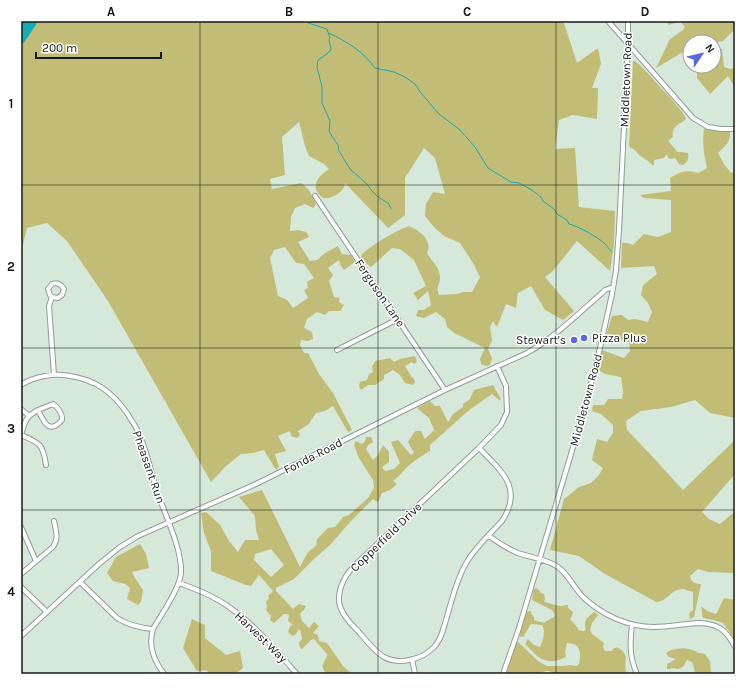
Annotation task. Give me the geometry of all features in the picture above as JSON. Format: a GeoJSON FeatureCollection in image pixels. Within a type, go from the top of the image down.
{"type":"FeatureCollection","features":[{"type":"Feature","properties":{"kind":"street"},"geometry":{"type":"LineString","coordinates":[[608,21],[693,118],[708,127],[721,130],[735,129]]}},
{"type":"Feature","properties":{"kind":"street","name":"Middletown Road"},"geometry":{"type":"LineString","coordinates":[[503,674],[540,560],[583,414],[607,322],[616,270],[619,230],[628,21]]}},
{"type":"Feature","properties":{"kind":"street","name":"Ferguson Lane"},"geometry":{"type":"LineString","coordinates":[[315,196],[445,390]]}},
{"type":"Feature","properties":{"kind":"street","name":"Fonda Road"},"geometry":{"type":"LineString","coordinates":[[21,636],[99,564],[120,547],[138,536],[256,484],[445,390],[520,356],[539,346],[569,322],[602,292],[613,287]]}},
{"type":"Feature","properties":{"kind":"street"},"geometry":{"type":"LineString","coordinates":[[52,297],[50,306],[54,375]]}},
{"type":"Feature","properties":{"kind":"street"},"geometry":{"type":"LineString","coordinates":[[337,350],[398,319]]}},
{"type":"Feature","properties":{"kind":"street","name":"Copperfield Drive"},"geometry":{"type":"LineString","coordinates":[[479,448],[509,483],[511,501],[506,516],[474,552],[468,561],[461,574],[442,633],[432,649],[422,656],[412,659],[395,660],[385,657],[365,639],[347,619],[340,607],[339,601],[342,585],[347,574],[353,567],[479,448],[501,425],[507,412],[506,386],[498,366]]}},
{"type":"Feature","properties":{"kind":"street","name":"Pheasant Run"},"geometry":{"type":"LineString","coordinates":[[21,385],[43,376],[68,376],[89,381],[106,390],[120,404],[140,434],[148,456],[157,493],[174,538],[180,560],[181,573],[179,583]]}},
{"type":"Feature","properties":{"kind":"street"},"geometry":{"type":"LineString","coordinates":[[38,410],[45,423],[49,426],[54,426],[60,423],[62,418],[58,408],[55,405],[51,405],[38,410],[29,416],[24,423],[21,435],[36,441],[45,454],[46,465]]}},
{"type":"Feature","properties":{"kind":"street"},"geometry":{"type":"LineString","coordinates":[[21,409],[29,416]]}},
{"type":"Feature","properties":{"kind":"street"},"geometry":{"type":"LineString","coordinates":[[21,574],[53,547],[57,537],[54,520]]}},
{"type":"Feature","properties":{"kind":"street"},"geometry":{"type":"LineString","coordinates":[[21,527],[36,561]]}},
{"type":"Feature","properties":{"kind":"street"},"geometry":{"type":"LineString","coordinates":[[489,536],[516,552],[557,566],[563,571],[581,595],[603,612],[615,618],[632,624],[653,627],[697,623],[716,625],[726,632],[735,647]]}},
{"type":"Feature","properties":{"kind":"street"},"geometry":{"type":"LineString","coordinates":[[80,582],[122,622],[134,626],[153,629]]}},
{"type":"Feature","properties":{"kind":"street"},"geometry":{"type":"LineString","coordinates":[[164,674],[156,662],[150,642],[153,629],[179,583]]}},
{"type":"Feature","properties":{"kind":"street","name":"Harvest Way"},"geometry":{"type":"LineString","coordinates":[[179,583],[214,598],[240,615],[276,649],[297,674]]}},
{"type":"Feature","properties":{"kind":"street"},"geometry":{"type":"LineString","coordinates":[[21,587],[47,612]]}},
{"type":"Feature","properties":{"kind":"street"},"geometry":{"type":"LineString","coordinates":[[632,624],[630,652],[637,674]]}},
{"type":"Feature","properties":{"kind":"street"},"geometry":{"type":"LineString","coordinates":[[412,659],[415,674]]}},
{"type":"Feature","properties":{"kind":"shaded area"},"geometry":{"type":"Polygon","coordinates":[[[37,21],[559,21],[564,23],[577,63],[598,48],[601,64],[592,88],[598,88],[597,119],[573,115],[559,120],[555,149],[575,148],[579,207],[615,211],[614,244],[610,271],[577,241],[553,271],[545,277],[574,311],[563,320],[545,310],[531,286],[518,293],[516,308],[506,304],[497,327],[493,321],[490,327],[492,340],[488,349],[492,358],[490,365],[486,366],[481,364],[480,359],[485,348],[454,333],[447,327],[445,319],[436,312],[424,318],[416,316],[418,310],[424,310],[431,305],[428,291],[418,300],[413,293],[426,286],[414,260],[400,249],[392,248],[371,267],[363,261],[361,255],[384,239],[409,226],[421,233],[427,240],[427,253],[438,268],[440,275],[438,288],[439,295],[472,292],[480,277],[473,263],[460,243],[444,236],[425,216],[426,204],[433,192],[445,194],[435,158],[424,148],[405,178],[405,215],[388,228],[345,183],[342,190],[336,195],[323,198],[320,195],[316,187],[316,183],[320,176],[329,169],[324,164],[309,156],[299,122],[282,137],[285,175],[270,179],[272,189],[301,183],[309,190],[316,204],[313,208],[305,204],[295,208],[291,217],[290,231],[298,230],[306,232],[309,237],[298,242],[310,261],[317,260],[325,253],[338,246],[342,254],[351,255],[355,262],[344,270],[339,260],[328,268],[333,275],[329,281],[334,297],[340,298],[339,302],[344,305],[340,311],[329,311],[325,315],[317,312],[307,319],[304,328],[312,332],[313,339],[307,341],[301,340],[300,345],[304,353],[308,353],[319,374],[333,393],[352,430],[348,432],[333,406],[325,411],[316,413],[309,424],[298,431],[300,435],[297,438],[291,436],[290,431],[278,436],[286,451],[275,454],[279,467],[276,470],[264,450],[241,454],[226,466],[211,482],[108,301],[67,241],[47,223],[27,228],[21,253],[21,47],[36,25],[37,21]],[[285,247],[274,250],[270,258],[278,296],[287,300],[293,308],[308,298],[304,290],[308,288],[307,282],[314,278],[304,264],[296,263],[285,247]]]}},
{"type":"Feature","properties":{"kind":"shaded area"},"geometry":{"type":"Polygon","coordinates":[[[665,21],[680,21],[669,25],[665,21]]]}},
{"type":"Feature","properties":{"kind":"shaded area"},"geometry":{"type":"Polygon","coordinates":[[[680,21],[735,21],[735,31],[733,31],[723,41],[722,34],[682,34],[682,53],[656,68],[670,39],[685,27],[680,21]]]}},
{"type":"Feature","properties":{"kind":"shaded area"},"geometry":{"type":"Polygon","coordinates":[[[722,49],[724,67],[731,69],[735,67],[735,88],[728,76],[710,94],[697,78],[697,74],[722,74],[722,49]]]}},
{"type":"Feature","properties":{"kind":"shaded area"},"geometry":{"type":"Polygon","coordinates":[[[633,61],[640,65],[675,102],[686,118],[674,129],[673,137],[668,141],[677,152],[688,153],[688,160],[683,165],[679,164],[675,158],[668,158],[667,154],[664,158],[654,160],[654,165],[652,165],[640,156],[634,149],[629,147],[633,61]]]}},
{"type":"Feature","properties":{"kind":"shaded area"},"geometry":{"type":"Polygon","coordinates":[[[704,129],[730,132],[728,141],[718,153],[731,173],[735,171],[735,418],[710,413],[695,400],[671,407],[641,411],[626,421],[627,430],[683,490],[735,440],[735,474],[702,512],[709,519],[720,524],[735,513],[735,573],[708,572],[698,569],[690,576],[691,580],[697,584],[701,584],[694,617],[690,619],[689,613],[693,610],[693,592],[683,589],[675,591],[663,600],[656,602],[605,574],[579,556],[550,550],[564,499],[579,487],[591,483],[599,475],[603,468],[592,460],[597,439],[607,442],[613,433],[613,425],[601,414],[592,411],[593,405],[604,405],[608,399],[622,399],[623,391],[621,377],[605,374],[598,370],[602,350],[624,358],[630,351],[629,342],[606,336],[612,316],[622,315],[628,320],[635,319],[648,322],[652,312],[648,303],[641,295],[643,285],[657,274],[654,266],[621,268],[622,243],[633,245],[644,234],[658,237],[671,232],[671,200],[644,198],[640,195],[671,191],[670,178],[683,172],[690,171],[698,173],[707,168],[703,139],[704,129]]]}},
{"type":"Feature","properties":{"kind":"shaded area"},"geometry":{"type":"Polygon","coordinates":[[[415,356],[417,362],[414,364],[412,362],[405,366],[414,379],[415,382],[413,385],[405,383],[400,375],[393,370],[384,375],[384,379],[375,385],[368,385],[361,390],[359,386],[360,382],[367,380],[369,374],[373,372],[372,367],[375,361],[390,358],[394,362],[400,359],[415,356]]]}},
{"type":"Feature","properties":{"kind":"shaded area"},"geometry":{"type":"Polygon","coordinates":[[[493,385],[501,399],[499,400],[492,394],[468,411],[430,445],[430,451],[411,464],[393,481],[397,484],[390,490],[382,493],[378,502],[373,499],[331,544],[294,579],[276,588],[276,591],[293,609],[299,604],[306,606],[300,613],[302,621],[309,628],[314,622],[319,626],[313,633],[318,635],[319,641],[327,643],[343,666],[352,674],[326,674],[322,666],[327,654],[314,639],[302,649],[300,648],[299,642],[302,639],[299,629],[295,635],[292,636],[288,632],[290,626],[293,625],[288,621],[289,615],[284,614],[274,623],[270,620],[271,616],[266,610],[266,602],[269,598],[268,596],[273,591],[259,575],[251,586],[211,571],[211,551],[204,533],[201,513],[206,512],[220,525],[229,541],[238,552],[245,540],[259,540],[256,530],[255,516],[239,497],[262,490],[300,567],[308,552],[316,546],[317,539],[328,528],[335,527],[343,517],[349,515],[368,498],[374,488],[373,480],[359,458],[354,445],[356,441],[362,444],[366,437],[371,437],[373,442],[368,445],[366,449],[373,460],[378,455],[383,445],[389,452],[389,462],[382,467],[385,471],[394,469],[400,463],[391,442],[398,440],[411,455],[414,453],[408,442],[415,431],[421,431],[425,439],[434,430],[429,418],[417,408],[430,401],[435,406],[440,406],[448,422],[453,414],[463,407],[463,404],[470,399],[474,390],[493,385]],[[271,549],[255,554],[254,560],[271,577],[284,565],[271,549]]]}},
{"type":"Feature","properties":{"kind":"shaded area"},"geometry":{"type":"Polygon","coordinates":[[[140,544],[146,554],[149,568],[132,572],[143,590],[141,602],[138,605],[127,599],[130,588],[125,584],[113,581],[107,573],[116,557],[140,544]]]}},
{"type":"Feature","properties":{"kind":"shaded area"},"geometry":{"type":"Polygon","coordinates":[[[537,588],[544,594],[544,602],[558,606],[568,605],[568,608],[573,612],[570,619],[579,630],[586,630],[586,620],[594,612],[598,615],[592,623],[590,630],[592,634],[604,643],[603,647],[605,651],[612,651],[617,647],[622,650],[625,656],[627,674],[558,674],[546,671],[537,674],[506,674],[517,641],[538,661],[547,666],[576,666],[579,664],[579,649],[572,643],[567,643],[565,652],[566,657],[554,661],[541,659],[525,644],[528,639],[534,645],[540,647],[544,633],[542,625],[531,624],[523,637],[519,636],[526,612],[531,611],[534,620],[544,623],[555,615],[552,610],[532,600],[533,590],[537,588]]]}},
{"type":"Feature","properties":{"kind":"shaded area"},"geometry":{"type":"Polygon","coordinates":[[[724,598],[735,600],[735,640],[723,623],[703,618],[701,606],[707,611],[716,614],[724,598]]]}},
{"type":"Feature","properties":{"kind":"shaded area"},"geometry":{"type":"Polygon","coordinates":[[[192,619],[205,625],[205,638],[226,655],[240,651],[243,668],[235,674],[210,674],[206,670],[197,671],[183,648],[192,619]]]}},
{"type":"Feature","properties":{"kind":"shaded area"},"geometry":{"type":"Polygon","coordinates":[[[683,648],[705,654],[710,661],[711,674],[695,674],[692,662],[687,660],[683,667],[678,669],[667,669],[667,664],[676,659],[669,657],[666,653],[671,650],[683,648]]]}},
{"type":"Feature","properties":{"kind":"water"},"geometry":{"type":"Polygon","coordinates":[[[21,21],[37,21],[36,25],[21,47],[21,21]]]}},
{"type":"Feature","properties":{"kind":"waterway"},"geometry":{"type":"LineString","coordinates":[[306,21],[327,29],[330,38],[331,49],[318,60],[317,67],[322,87],[322,103],[330,121],[329,131],[350,169],[367,184],[377,196],[389,204],[391,209]]}},
{"type":"Feature","properties":{"kind":"waterway"},"geometry":{"type":"LineString","coordinates":[[329,33],[354,48],[375,68],[394,72],[415,84],[439,114],[460,130],[475,147],[488,168],[511,182],[519,183],[532,190],[554,209],[557,214],[567,220],[569,224],[582,229],[597,238],[611,251]]}},
{"type":"Feature","properties":{"kind":"place","name":"Pizza Plus"},"geometry":{"type":"Point","coordinates":[584,338]}},
{"type":"Feature","properties":{"kind":"place","name":"Stewart's"},"geometry":{"type":"Point","coordinates":[574,340]}}]}
